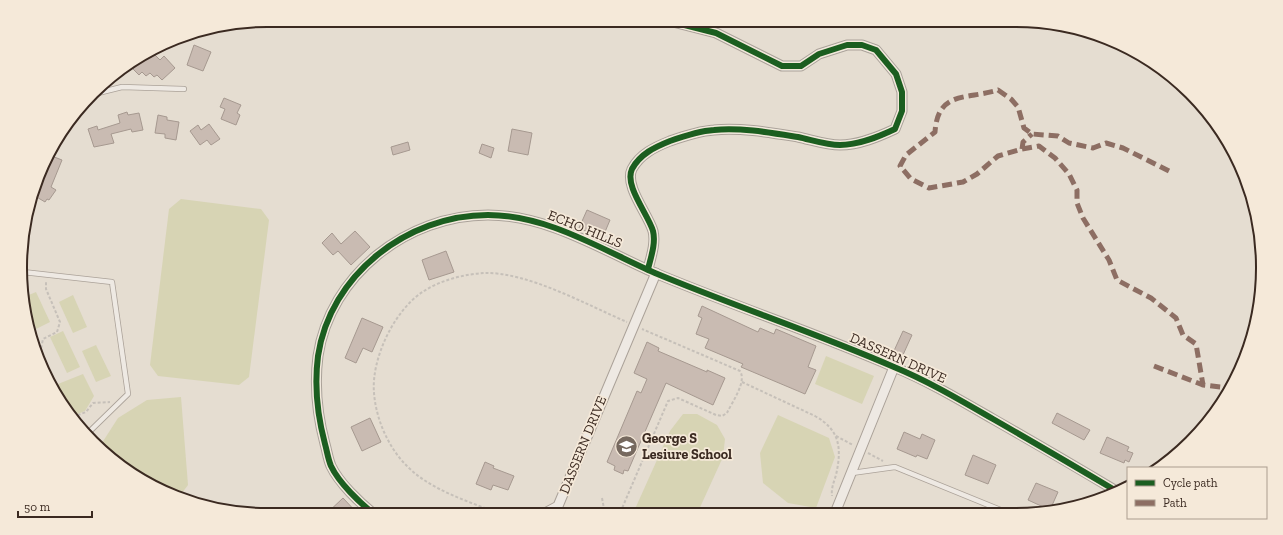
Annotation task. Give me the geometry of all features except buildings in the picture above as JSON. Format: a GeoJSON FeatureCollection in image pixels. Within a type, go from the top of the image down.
{"type":"FeatureCollection","features":[{"type":"Feature","properties":{"kind":"street"},"geometry":{"type":"LineString","coordinates":[[652,271],[654,245],[653,232],[631,183],[631,170],[644,154],[658,145],[714,129],[767,132],[840,145],[871,140],[895,129],[902,111],[902,92],[896,74],[876,50],[862,45],[847,45],[819,54],[801,66],[782,66],[716,33],[692,27]]}},
{"type":"Feature","properties":{"kind":"street","name":"ECHO HILLS"},"geometry":{"type":"LineString","coordinates":[[367,508],[356,499],[331,466],[318,420],[315,388],[319,353],[330,314],[350,282],[365,264],[395,242],[433,224],[462,217],[490,215],[525,219],[560,230],[652,271]]}},
{"type":"Feature","properties":{"kind":"street","name":"DASSERN DRIVE"},"geometry":{"type":"LineString","coordinates":[[554,508],[558,506],[634,325],[652,271],[894,367],[933,385],[1112,488]]}},
{"type":"Feature","properties":{"kind":"street","name":"DASSERN DRIVE"},"geometry":{"type":"LineString","coordinates":[[837,508],[894,367]]}},
{"type":"Feature","properties":{"kind":"lane"},"geometry":{"type":"LineString","coordinates":[[103,92],[122,87],[184,89]]}},
{"type":"Feature","properties":{"kind":"lane"},"geometry":{"type":"LineString","coordinates":[[27,273],[46,276],[112,282],[128,394],[91,430]]}},
{"type":"Feature","properties":{"kind":"lane"},"geometry":{"type":"LineString","coordinates":[[852,473],[895,467],[996,508]]}},
{"type":"Feature","properties":{"kind":"path"},"geometry":{"type":"LineString","coordinates":[[486,508],[418,477],[404,463],[384,433],[377,410],[374,391],[376,371],[382,345],[398,316],[424,291],[440,283],[463,276],[485,273],[502,274],[525,279],[556,291],[740,371],[743,375],[742,382],[727,413],[722,416],[716,415],[678,398],[668,401],[622,508]]}},
{"type":"Feature","properties":{"kind":"path"},"geometry":{"type":"LineString","coordinates":[[41,348],[43,339],[57,332],[60,322],[46,289],[46,276]]}},
{"type":"Feature","properties":{"kind":"path"},"geometry":{"type":"LineString","coordinates":[[742,382],[825,421],[832,429],[838,440],[840,458],[832,494],[834,502],[838,504]]}},
{"type":"Feature","properties":{"kind":"path"},"geometry":{"type":"LineString","coordinates":[[78,415],[86,412],[93,403],[120,402]]}},
{"type":"Feature","properties":{"kind":"path"},"geometry":{"type":"LineString","coordinates":[[602,498],[604,508]]}},
{"type":"Feature","properties":{"kind":"shaded area"},"geometry":{"type":"Polygon","coordinates":[[[181,199],[261,209],[269,220],[249,377],[239,385],[158,376],[150,365],[169,209],[181,199]]]}},
{"type":"Feature","properties":{"kind":"shaded area"},"geometry":{"type":"Polygon","coordinates":[[[36,292],[50,322],[36,329],[34,325],[29,295],[36,292]]]}},
{"type":"Feature","properties":{"kind":"shaded area"},"geometry":{"type":"Polygon","coordinates":[[[73,295],[87,327],[73,333],[59,302],[73,295]]]}},
{"type":"Feature","properties":{"kind":"shaded area"},"geometry":{"type":"Polygon","coordinates":[[[63,331],[80,367],[67,373],[50,337],[63,331]]]}},
{"type":"Feature","properties":{"kind":"shaded area"},"geometry":{"type":"Polygon","coordinates":[[[96,345],[111,376],[96,382],[82,351],[96,345]]]}},
{"type":"Feature","properties":{"kind":"shaded area"},"geometry":{"type":"Polygon","coordinates":[[[826,356],[874,376],[862,404],[815,384],[826,356]]]}},
{"type":"Feature","properties":{"kind":"shaded area"},"geometry":{"type":"Polygon","coordinates":[[[83,374],[94,396],[85,411],[77,414],[58,384],[83,374]]]}},
{"type":"Feature","properties":{"kind":"shaded area"},"geometry":{"type":"Polygon","coordinates":[[[181,397],[188,485],[182,492],[147,476],[121,458],[102,442],[118,418],[147,400],[181,397]]]}},
{"type":"Feature","properties":{"kind":"shaded area"},"geometry":{"type":"Polygon","coordinates":[[[683,414],[697,414],[717,425],[725,439],[723,457],[700,508],[635,508],[670,431],[683,414]]]}},
{"type":"Feature","properties":{"kind":"shaded area"},"geometry":{"type":"Polygon","coordinates":[[[778,415],[829,438],[835,457],[816,508],[788,503],[763,483],[760,453],[778,415]]]}},
{"type":"Feature","properties":{"kind":"marked path"},"geometry":{"type":"LineString","coordinates":[[1169,171],[1123,148],[1106,143],[1093,148],[1069,143],[1058,136],[1032,134],[1024,128],[1018,107],[1011,99],[998,90],[956,99],[948,103],[942,109],[937,119],[935,132],[906,155],[900,166],[911,179],[929,188],[963,182],[977,174],[998,156],[1039,146],[1055,158],[1069,174],[1077,190],[1077,203],[1083,218],[1109,260],[1117,280],[1151,298],[1176,318],[1183,335],[1196,344],[1203,385],[1224,387]]}},
{"type":"Feature","properties":{"kind":"marked path"},"geometry":{"type":"LineString","coordinates":[[1022,149],[1023,142],[1032,134]]}},
{"type":"Feature","properties":{"kind":"marked path"},"geometry":{"type":"LineString","coordinates":[[1154,366],[1203,385]]}},
{"type":"Feature","properties":{"kind":"cycle path"},"geometry":{"type":"LineString","coordinates":[[648,269],[654,245],[654,236],[650,224],[634,192],[630,176],[635,164],[648,152],[664,143],[686,136],[703,131],[724,129],[767,132],[835,145],[854,144],[875,138],[895,129],[902,111],[902,92],[896,74],[876,50],[862,45],[847,45],[819,54],[801,66],[782,66],[716,33],[692,27]]}},
{"type":"Feature","properties":{"kind":"cycle path"},"geometry":{"type":"LineString","coordinates":[[367,508],[344,486],[331,466],[328,458],[320,422],[316,390],[318,356],[325,327],[338,300],[356,276],[377,255],[402,238],[429,226],[458,218],[488,215],[532,221],[553,227],[574,235],[655,273],[907,372],[956,398],[1112,488]]}},
{"type":"Feature","properties":{"kind":"place","name":"George S Lesiure School"},"geometry":{"type":"Point","coordinates":[627,446]}}]}
